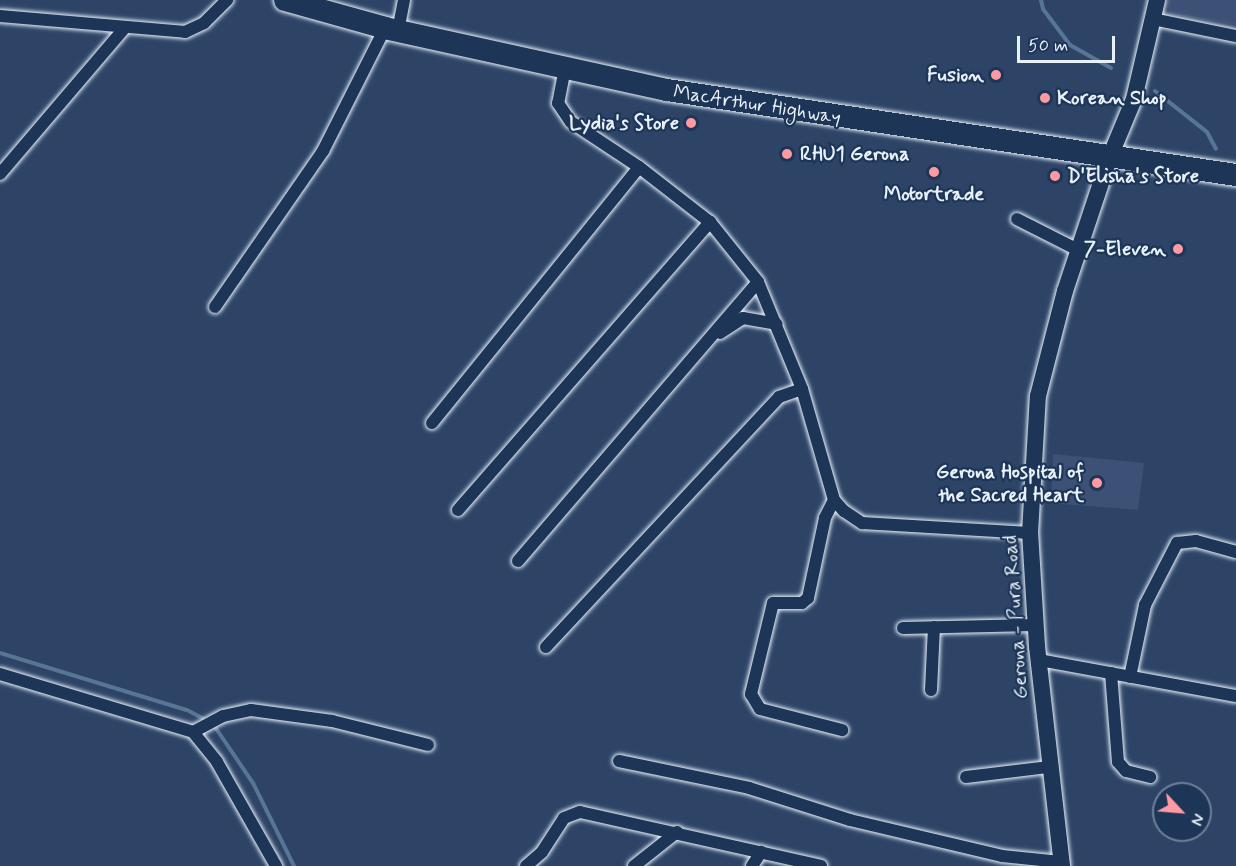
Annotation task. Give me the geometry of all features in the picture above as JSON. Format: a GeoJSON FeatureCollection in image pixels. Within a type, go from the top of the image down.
{"type":"FeatureCollection","features":[{"type":"Feature","properties":{"kind":"highway","name":"MacArthur Highway"},"geometry":{"type":"LineString","coordinates":[[285,0],[392,29],[565,68],[740,103],[1236,176]]}},
{"type":"Feature","properties":{"kind":"main road","name":"Gerona - Pura Road"},"geometry":{"type":"LineString","coordinates":[[1062,864],[1049,767],[1035,625],[1030,533],[1038,396],[1052,332],[1109,159],[1134,99],[1157,0]]}},
{"type":"Feature","properties":{"kind":"street"},"geometry":{"type":"LineString","coordinates":[[0,16],[124,29],[196,30],[227,0]]}},
{"type":"Feature","properties":{"kind":"street"},"geometry":{"type":"LineString","coordinates":[[215,306],[323,151],[392,29],[404,0]]}},
{"type":"Feature","properties":{"kind":"street"},"geometry":{"type":"LineString","coordinates":[[1153,19],[1236,36]]}},
{"type":"Feature","properties":{"kind":"street"},"geometry":{"type":"LineString","coordinates":[[0,174],[124,29]]}},
{"type":"Feature","properties":{"kind":"street"},"geometry":{"type":"LineString","coordinates":[[565,68],[558,103],[563,111],[604,146],[639,167],[710,222],[758,282],[802,389],[834,500],[862,523],[1030,533]]}},
{"type":"Feature","properties":{"kind":"street"},"geometry":{"type":"LineString","coordinates":[[432,423],[639,167]]}},
{"type":"Feature","properties":{"kind":"street"},"geometry":{"type":"LineString","coordinates":[[1017,219],[1080,251]]}},
{"type":"Feature","properties":{"kind":"street"},"geometry":{"type":"LineString","coordinates":[[458,510],[710,222]]}},
{"type":"Feature","properties":{"kind":"street"},"geometry":{"type":"LineString","coordinates":[[518,561],[758,282]]}},
{"type":"Feature","properties":{"kind":"street"},"geometry":{"type":"LineString","coordinates":[[709,340],[743,318],[777,324]]}},
{"type":"Feature","properties":{"kind":"street"},"geometry":{"type":"LineString","coordinates":[[546,646],[779,398],[802,389]]}},
{"type":"Feature","properties":{"kind":"street"},"geometry":{"type":"LineString","coordinates":[[834,500],[825,518],[808,598],[802,603],[773,603],[751,694],[760,710],[842,730]]}},
{"type":"Feature","properties":{"kind":"street"},"geometry":{"type":"LineString","coordinates":[[1130,677],[1145,605],[1177,543],[1196,541],[1236,552]]}},
{"type":"Feature","properties":{"kind":"street"},"geometry":{"type":"LineString","coordinates":[[903,628],[1035,625]]}},
{"type":"Feature","properties":{"kind":"street"},"geometry":{"type":"LineString","coordinates":[[931,690],[934,627]]}},
{"type":"Feature","properties":{"kind":"street"},"geometry":{"type":"LineString","coordinates":[[1039,660],[1236,696]]}},
{"type":"Feature","properties":{"kind":"street"},"geometry":{"type":"LineString","coordinates":[[1111,673],[1118,762],[1126,771],[1150,777]]}},
{"type":"Feature","properties":{"kind":"street"},"geometry":{"type":"LineString","coordinates":[[0,674],[193,732],[217,762],[276,866]]}},
{"type":"Feature","properties":{"kind":"street"},"geometry":{"type":"LineString","coordinates":[[193,732],[223,716],[251,710],[332,721],[428,745]]}},
{"type":"Feature","properties":{"kind":"street"},"geometry":{"type":"LineString","coordinates":[[619,761],[749,788],[850,820],[1002,856],[1062,864]]}},
{"type":"Feature","properties":{"kind":"street"},"geometry":{"type":"LineString","coordinates":[[966,777],[1049,767]]}},
{"type":"Feature","properties":{"kind":"street"},"geometry":{"type":"LineString","coordinates":[[526,866],[542,852],[564,818],[572,813],[602,814],[822,866]]}},
{"type":"Feature","properties":{"kind":"street"},"geometry":{"type":"LineString","coordinates":[[634,866],[677,832]]}},
{"type":"Feature","properties":{"kind":"street"},"geometry":{"type":"LineString","coordinates":[[752,866],[761,852]]}},
{"type":"Feature","properties":{"kind":"shaded area"},"geometry":{"type":"Polygon","coordinates":[[[1168,0],[1236,0],[1236,25],[1169,14],[1168,0]]]}},
{"type":"Feature","properties":{"kind":"shaded area","name":"Gerona Hospital of the Sacred Heart"},"geometry":{"type":"Polygon","coordinates":[[[1053,454],[1144,463],[1138,510],[1051,503],[1053,454]]]}},
{"type":"Feature","properties":{"kind":"waterway"},"geometry":{"type":"LineString","coordinates":[[1041,0],[1043,9],[1070,45],[1111,68]]}},
{"type":"Feature","properties":{"kind":"waterway"},"geometry":{"type":"LineString","coordinates":[[1155,91],[1207,132],[1216,149]]}},
{"type":"Feature","properties":{"kind":"waterway"},"geometry":{"type":"LineString","coordinates":[[0,653],[187,710],[206,720]]}},
{"type":"Feature","properties":{"kind":"waterway"},"geometry":{"type":"LineString","coordinates":[[213,724],[253,783],[294,866]]}},
{"type":"Feature","properties":{"kind":"place","name":"Fusion"},"geometry":{"type":"Point","coordinates":[996,75]}},
{"type":"Feature","properties":{"kind":"place","name":"Korean Shop"},"geometry":{"type":"Point","coordinates":[1045,98]}},
{"type":"Feature","properties":{"kind":"place","name":"Lydia's Store"},"geometry":{"type":"Point","coordinates":[691,123]}},
{"type":"Feature","properties":{"kind":"place","name":"RHU1 Gerona"},"geometry":{"type":"Point","coordinates":[787,154]}},
{"type":"Feature","properties":{"kind":"place","name":"Motortrade"},"geometry":{"type":"Point","coordinates":[934,172]}},
{"type":"Feature","properties":{"kind":"place","name":"D'Elisha's Store"},"geometry":{"type":"Point","coordinates":[1055,176]}},
{"type":"Feature","properties":{"kind":"place","name":"7-Eleven"},"geometry":{"type":"Point","coordinates":[1178,249]}},
{"type":"Feature","properties":{"kind":"place","name":"Gerona Hospital of the Sacred Heart"},"geometry":{"type":"Point","coordinates":[1097,483]}}]}
